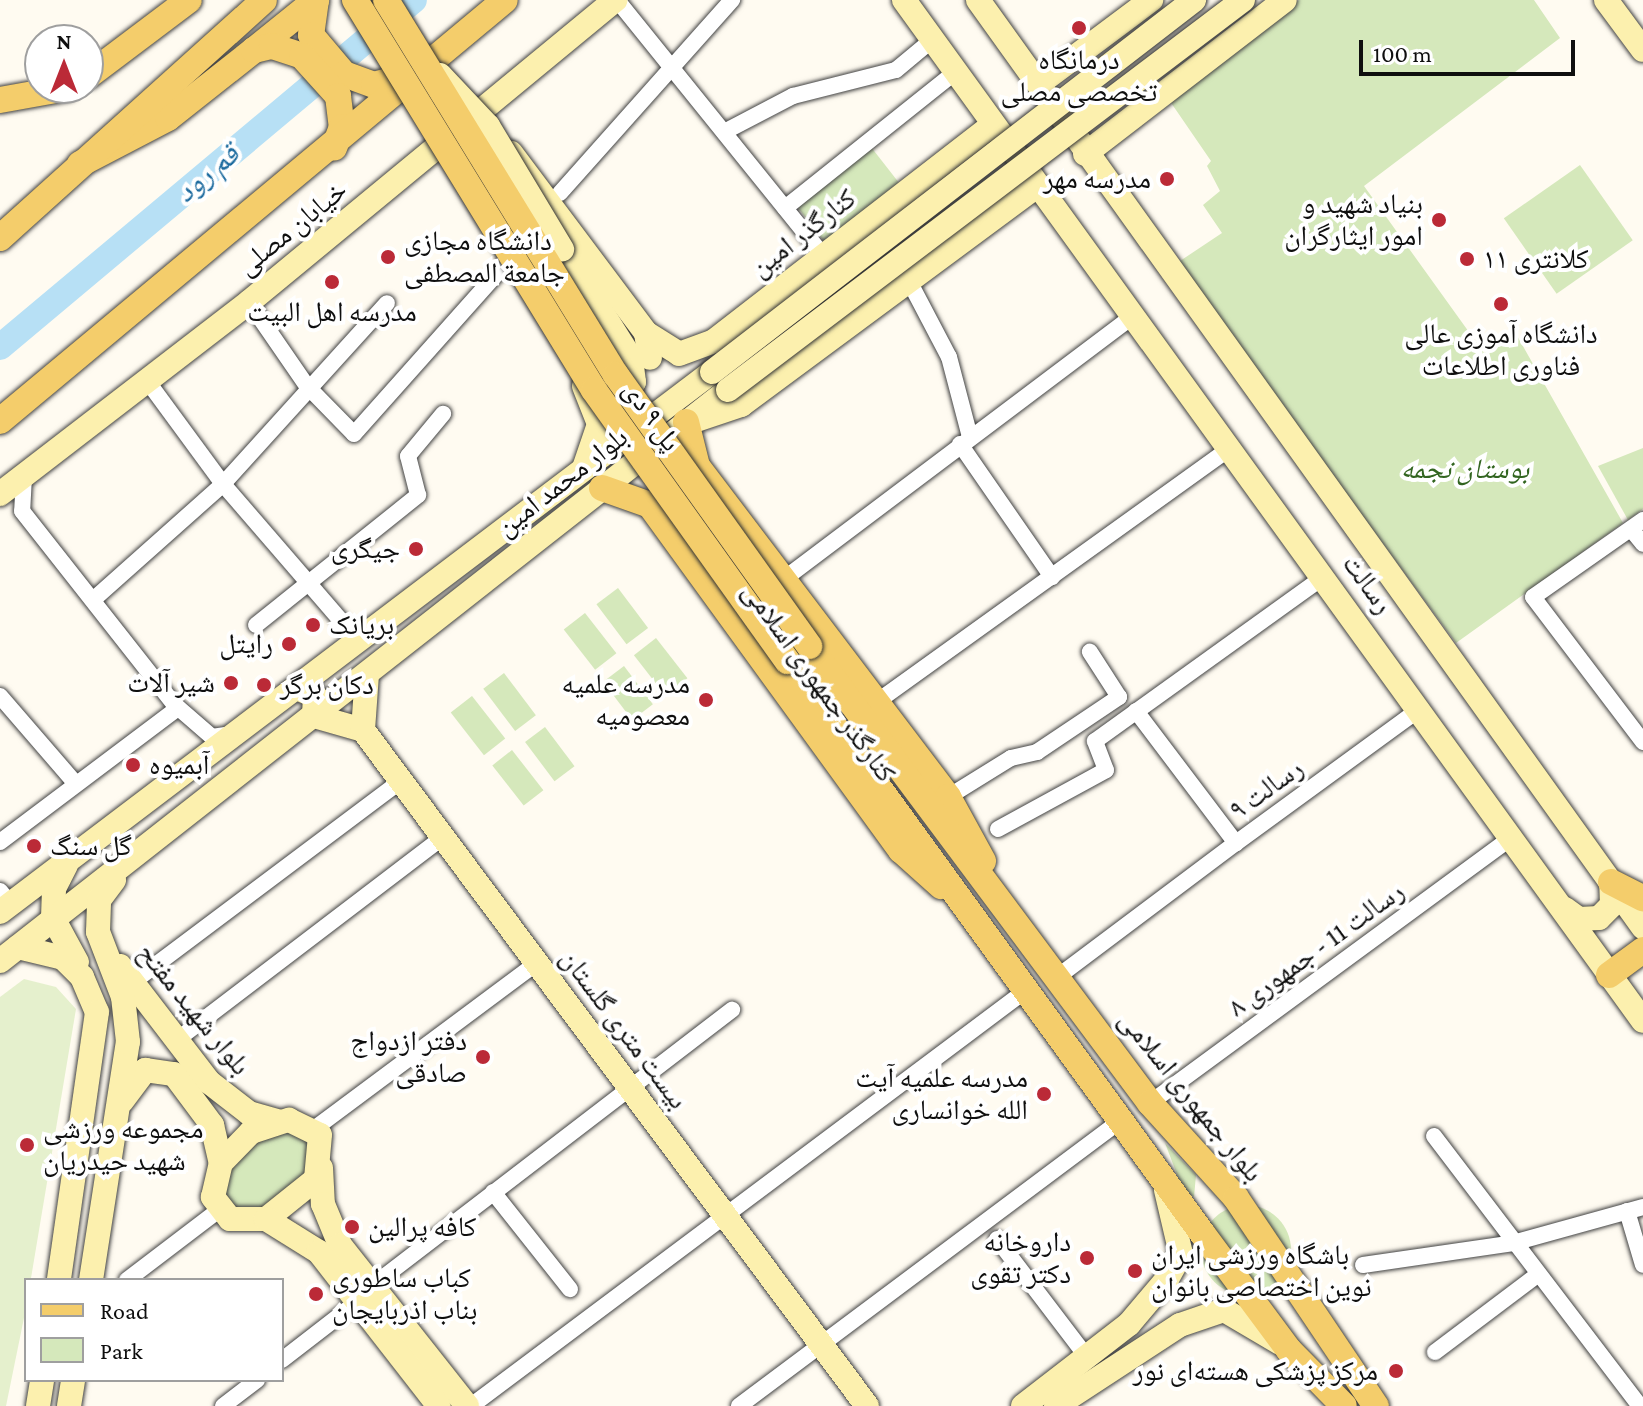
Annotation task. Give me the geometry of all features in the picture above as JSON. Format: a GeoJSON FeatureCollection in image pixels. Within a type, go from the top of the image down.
{"type":"FeatureCollection","features":[{"type":"Feature","properties":{"kind":"main road"},"geometry":{"type":"LineString","coordinates":[[104,64],[189,0]]}},
{"type":"Feature","properties":{"kind":"main road"},"geometry":{"type":"LineString","coordinates":[[0,238],[264,0]]}},
{"type":"Feature","properties":{"kind":"main road"},"geometry":{"type":"LineString","coordinates":[[80,164],[168,118],[316,0]]}},
{"type":"Feature","properties":{"kind":"main road"},"geometry":{"type":"LineString","coordinates":[[309,50],[316,0]]}},
{"type":"Feature","properties":{"kind":"main road"},"geometry":{"type":"LineString","coordinates":[[339,0],[374,29]]}},
{"type":"Feature","properties":{"kind":"main road","name":"پل ۹ دی"},"geometry":{"type":"LineString","coordinates":[[355,0],[594,390],[938,840]]}},
{"type":"Feature","properties":{"kind":"main road","name":"پل ۹ دی"},"geometry":{"type":"LineString","coordinates":[[386,0],[421,50],[616,375],[938,840]]}},
{"type":"Feature","properties":{"kind":"main road"},"geometry":{"type":"LineString","coordinates":[[395,0],[421,50],[488,126],[562,249],[621,334],[650,358],[720,381]]}},
{"type":"Feature","properties":{"kind":"main road"},"geometry":{"type":"LineString","coordinates":[[337,80],[387,84],[421,50],[505,0]]}},
{"type":"Feature","properties":{"kind":"main road","name":"خیابان مصلی"},"geometry":{"type":"LineString","coordinates":[[0,494],[249,302],[441,160],[616,0]]}},
{"type":"Feature","properties":{"kind":"main road"},"geometry":{"type":"LineString","coordinates":[[904,0],[991,126]]}},
{"type":"Feature","properties":{"kind":"main road"},"geometry":{"type":"LineString","coordinates":[[978,0],[1040,83],[1151,0]]}},
{"type":"Feature","properties":{"kind":"main road","name":"بلوار محمد امین"},"geometry":{"type":"LineString","coordinates":[[9,954],[367,674],[592,480],[1194,0]]}},
{"type":"Feature","properties":{"kind":"main road","name":"بلوار محمد امین"},"geometry":{"type":"LineString","coordinates":[[4,902],[69,860],[349,646],[592,480],[686,422],[720,381],[1243,0]]}},
{"type":"Feature","properties":{"kind":"main road"},"geometry":{"type":"LineString","coordinates":[[1085,154],[1285,0]]}},
{"type":"Feature","properties":{"kind":"main road"},"geometry":{"type":"LineString","coordinates":[[1606,0],[1643,50]]}},
{"type":"Feature","properties":{"kind":"main road"},"geometry":{"type":"LineString","coordinates":[[254,50],[282,47],[309,50],[337,80],[342,111],[334,148]]}},
{"type":"Feature","properties":{"kind":"main road"},"geometry":{"type":"LineString","coordinates":[[0,421],[334,148],[421,50]]}},
{"type":"Feature","properties":{"kind":"main road","name":"رسالت"},"geometry":{"type":"LineString","coordinates":[[1040,83],[1085,154],[1643,927]]}},
{"type":"Feature","properties":{"kind":"main road"},"geometry":{"type":"LineString","coordinates":[[0,100],[24,96]]}},
{"type":"Feature","properties":{"kind":"main road","name":"رسالت"},"geometry":{"type":"LineString","coordinates":[[991,126],[1325,576],[1514,836],[1643,1021]]}},
{"type":"Feature","properties":{"kind":"main road","name":"کنارگذر امین"},"geometry":{"type":"LineString","coordinates":[[646,333],[671,352],[697,351],[991,126]]}},
{"type":"Feature","properties":{"kind":"main road"},"geometry":{"type":"LineString","coordinates":[[441,160],[447,161],[458,140],[480,132],[501,141],[554,200],[646,333],[650,358]]}},
{"type":"Feature","properties":{"kind":"main road"},"geometry":{"type":"LineString","coordinates":[[441,160],[587,391],[599,424],[592,480],[650,505],[650,488],[665,468],[697,466]]}},
{"type":"Feature","properties":{"kind":"main road"},"geometry":{"type":"LineString","coordinates":[[686,422],[741,405],[1036,187]]}},
{"type":"Feature","properties":{"kind":"main road"},"geometry":{"type":"LineString","coordinates":[[621,334],[646,333]]}},
{"type":"Feature","properties":{"kind":"main road"},"geometry":{"type":"LineString","coordinates":[[587,391],[616,399],[634,382],[621,334]]}},
{"type":"Feature","properties":{"kind":"main road","name":"کنارگذر جمهوری اسلامی"},"geometry":{"type":"LineString","coordinates":[[686,422],[697,466],[948,797],[1005,908]]}},
{"type":"Feature","properties":{"kind":"main road","name":"کنارگذر جمهوری اسلامی"},"geometry":{"type":"LineString","coordinates":[[650,505],[901,850],[984,924]]}},
{"type":"Feature","properties":{"kind":"main road"},"geometry":{"type":"LineString","coordinates":[[297,688],[315,696],[314,716],[363,730],[367,674],[349,677],[349,646]]}},
{"type":"Feature","properties":{"kind":"main road","name":"بیست متری گلستان"},"geometry":{"type":"LineString","coordinates":[[363,730],[867,1406]]}},
{"type":"Feature","properties":{"kind":"main road"},"geometry":{"type":"LineString","coordinates":[[938,840],[984,924],[1159,1173],[1289,1350],[1344,1406]]}},
{"type":"Feature","properties":{"kind":"main road","name":"بلوار جمهوری اسلامی"},"geometry":{"type":"LineString","coordinates":[[938,840],[1005,908],[1150,1103],[1236,1198],[1376,1406]]}},
{"type":"Feature","properties":{"kind":"main road"},"geometry":{"type":"LineString","coordinates":[[91,1278],[119,1107],[127,1018],[102,941],[99,900],[140,852]]}},
{"type":"Feature","properties":{"kind":"main road"},"geometry":{"type":"LineString","coordinates":[[59,1278],[99,1035],[80,970],[53,918],[54,889],[69,860]]}},
{"type":"Feature","properties":{"kind":"main road"},"geometry":{"type":"LineString","coordinates":[[1565,909],[1579,919],[1599,918],[1612,905],[1611,882],[1643,898]]}},
{"type":"Feature","properties":{"kind":"main road"},"geometry":{"type":"LineString","coordinates":[[80,970],[78,932],[102,941]]}},
{"type":"Feature","properties":{"kind":"main road","name":"بلوار شهید مفتح"},"geometry":{"type":"LineString","coordinates":[[102,941],[231,1103],[280,1122]]}},
{"type":"Feature","properties":{"kind":"main road"},"geometry":{"type":"LineString","coordinates":[[1614,982],[1643,950]]}},
{"type":"Feature","properties":{"kind":"main road"},"geometry":{"type":"LineString","coordinates":[[9,954],[63,958],[80,970]]}},
{"type":"Feature","properties":{"kind":"main road"},"geometry":{"type":"LineString","coordinates":[[1614,982],[1643,972]]}},
{"type":"Feature","properties":{"kind":"main road","name":"بلوار شهید مفتح"},"geometry":{"type":"LineString","coordinates":[[119,1107],[145,1070],[174,1074],[212,1125],[221,1163]]}},
{"type":"Feature","properties":{"kind":"main road"},"geometry":{"type":"LineString","coordinates":[[321,1168],[294,1203],[266,1219],[239,1222],[219,1210],[212,1189],[221,1163],[251,1132],[280,1122],[314,1129],[323,1146],[321,1168],[329,1226],[364,1294],[439,1406]]}},
{"type":"Feature","properties":{"kind":"main road"},"geometry":{"type":"LineString","coordinates":[[1023,1406],[1087,1357],[1152,1300],[1181,1254],[1176,1215],[1159,1173]]}},
{"type":"Feature","properties":{"kind":"main road"},"geometry":{"type":"LineString","coordinates":[[266,1219],[312,1245],[364,1294],[469,1406]]}},
{"type":"Feature","properties":{"kind":"main road"},"geometry":{"type":"LineString","coordinates":[[1056,1406],[1180,1325],[1224,1310],[1289,1350]]}},
{"type":"Feature","properties":{"kind":"main road"},"geometry":{"type":"LineString","coordinates":[[38,1406],[42,1382]]}},
{"type":"Feature","properties":{"kind":"main road"},"geometry":{"type":"LineString","coordinates":[[69,1406],[73,1382]]}},
{"type":"Feature","properties":{"kind":"street"},"geometry":{"type":"LineString","coordinates":[[616,0],[823,255]]}},
{"type":"Feature","properties":{"kind":"street"},"geometry":{"type":"LineString","coordinates":[[560,193],[732,0]]}},
{"type":"Feature","properties":{"kind":"street"},"geometry":{"type":"LineString","coordinates":[[724,132],[793,96],[896,70],[932,40]]}},
{"type":"Feature","properties":{"kind":"street"},"geometry":{"type":"LineString","coordinates":[[785,208],[954,73]]}},
{"type":"Feature","properties":{"kind":"street"},"geometry":{"type":"LineString","coordinates":[[249,302],[307,386],[354,434],[507,262]]}},
{"type":"Feature","properties":{"kind":"street"},"geometry":{"type":"LineString","coordinates":[[908,279],[949,357],[965,441],[1052,577]]}},
{"type":"Feature","properties":{"kind":"street"},"geometry":{"type":"LineString","coordinates":[[94,599],[223,484],[307,386],[387,303]]}},
{"type":"Feature","properties":{"kind":"street"},"geometry":{"type":"LineString","coordinates":[[784,579],[1133,316]]}},
{"type":"Feature","properties":{"kind":"street"},"geometry":{"type":"LineString","coordinates":[[148,382],[223,484],[310,576],[349,646]]}},
{"type":"Feature","properties":{"kind":"street"},"geometry":{"type":"LineString","coordinates":[[256,625],[310,576],[418,495],[408,456],[443,414]]}},
{"type":"Feature","properties":{"kind":"street"},"geometry":{"type":"LineString","coordinates":[[878,701],[1231,447]]}},
{"type":"Feature","properties":{"kind":"street"},"geometry":{"type":"LineString","coordinates":[[24,476],[22,511],[178,708],[212,737],[236,732]]}},
{"type":"Feature","properties":{"kind":"street"},"geometry":{"type":"LineString","coordinates":[[1643,544],[1637,524],[1533,597],[1643,742]]}},
{"type":"Feature","properties":{"kind":"street"},"geometry":{"type":"LineString","coordinates":[[998,829],[1106,770],[1095,741],[1325,576]]}},
{"type":"Feature","properties":{"kind":"street"},"geometry":{"type":"LineString","coordinates":[[948,797],[1011,758],[1037,752],[1119,697],[1090,652]]}},
{"type":"Feature","properties":{"kind":"street"},"geometry":{"type":"LineString","coordinates":[[0,696],[76,784]]}},
{"type":"Feature","properties":{"kind":"street"},"geometry":{"type":"LineString","coordinates":[[0,842],[178,708]]}},
{"type":"Feature","properties":{"kind":"street","name":"رسالت ۹"},"geometry":{"type":"LineString","coordinates":[[1136,711],[1236,843],[1421,708]]}},
{"type":"Feature","properties":{"kind":"street"},"geometry":{"type":"LineString","coordinates":[[133,982],[401,781]]}},
{"type":"Feature","properties":{"kind":"street","name":"رسالت 11 - جمهوری ۸"},"geometry":{"type":"LineString","coordinates":[[1150,1103],[1514,836]]}},
{"type":"Feature","properties":{"kind":"street"},"geometry":{"type":"LineString","coordinates":[[178,1039],[443,837]]}},
{"type":"Feature","properties":{"kind":"street"},"geometry":{"type":"LineString","coordinates":[[1056,978],[1236,843]]}},
{"type":"Feature","properties":{"kind":"street"},"geometry":{"type":"LineString","coordinates":[[314,1129],[537,963]]}},
{"type":"Feature","properties":{"kind":"street"},"geometry":{"type":"LineString","coordinates":[[469,1406],[1029,988]]}},
{"type":"Feature","properties":{"kind":"street"},"geometry":{"type":"LineString","coordinates":[[284,1358],[493,1192],[732,1010]]}},
{"type":"Feature","properties":{"kind":"street"},"geometry":{"type":"LineString","coordinates":[[739,1406],[1122,1119]]}},
{"type":"Feature","properties":{"kind":"street"},"geometry":{"type":"LineString","coordinates":[[1434,1136],[1536,1276],[1640,1406]]}},
{"type":"Feature","properties":{"kind":"street"},"geometry":{"type":"LineString","coordinates":[[493,1192],[570,1289]]}},
{"type":"Feature","properties":{"kind":"street"},"geometry":{"type":"LineString","coordinates":[[1363,1265],[1513,1243],[1635,1209],[1643,1265]]}},
{"type":"Feature","properties":{"kind":"street"},"geometry":{"type":"LineString","coordinates":[[130,1278],[219,1210]]}},
{"type":"Feature","properties":{"kind":"street"},"geometry":{"type":"LineString","coordinates":[[997,1239],[1087,1357]]}},
{"type":"Feature","properties":{"kind":"street"},"geometry":{"type":"LineString","coordinates":[[1435,1352],[1536,1276]]}},
{"type":"Feature","properties":{"kind":"street"},"geometry":{"type":"LineString","coordinates":[[223,1406],[254,1382]]}},
{"type":"Feature","properties":{"kind":"green space","name":"بوستان نجمه"},"geometry":{"type":"Polygon","coordinates":[[[1299,0],[1534,0],[1560,38],[1364,186],[1484,353],[1515,332],[1623,523],[1456,643],[1177,263],[1222,233],[1203,205],[1220,191],[1207,166],[1211,161],[1165,94],[1299,0]]]}},
{"type":"Feature","properties":{"kind":"green space"},"geometry":{"type":"Polygon","coordinates":[[[871,147],[900,184],[825,243],[796,205],[871,147]]]}},
{"type":"Feature","properties":{"kind":"green space"},"geometry":{"type":"Polygon","coordinates":[[[1580,165],[1633,240],[1557,294],[1504,218],[1580,165]]]}},
{"type":"Feature","properties":{"kind":"green space"},"geometry":{"type":"Polygon","coordinates":[[[1643,448],[1643,509],[1628,520],[1598,466],[1643,448]]]}},
{"type":"Feature","properties":{"kind":"green space"},"geometry":{"type":"Polygon","coordinates":[[[618,588],[648,628],[627,644],[596,604],[618,588]]]}},
{"type":"Feature","properties":{"kind":"green space"},"geometry":{"type":"Polygon","coordinates":[[[585,613],[616,653],[595,670],[564,630],[585,613]]]}},
{"type":"Feature","properties":{"kind":"green space"},"geometry":{"type":"Polygon","coordinates":[[[656,638],[687,678],[665,695],[634,655],[656,638]]]}},
{"type":"Feature","properties":{"kind":"green space"},"geometry":{"type":"Polygon","coordinates":[[[624,666],[653,704],[632,720],[603,682],[624,666]]]}},
{"type":"Feature","properties":{"kind":"green space"},"geometry":{"type":"Polygon","coordinates":[[[504,673],[536,715],[515,731],[483,689],[504,673]]]}},
{"type":"Feature","properties":{"kind":"green space"},"geometry":{"type":"Polygon","coordinates":[[[472,696],[505,739],[484,755],[451,713],[472,696]]]}},
{"type":"Feature","properties":{"kind":"green space"},"geometry":{"type":"Polygon","coordinates":[[[545,727],[574,766],[555,781],[525,742],[545,727]]]}},
{"type":"Feature","properties":{"kind":"green space"},"geometry":{"type":"Polygon","coordinates":[[[512,750],[543,790],[524,806],[492,765],[512,750]]]}},
{"type":"Feature","properties":{"kind":"green space","name":"مجموعه ورزشی شهید حیدریان"},"geometry":{"type":"Polygon","coordinates":[[[24,979],[56,987],[76,1009],[31,1278],[24,1278],[24,1318],[6,1406],[0,1406],[0,997],[24,979]]]}},
{"type":"Feature","properties":{"kind":"green space"},"geometry":{"type":"Polygon","coordinates":[[[278,1127],[317,1140],[298,1191],[241,1217],[218,1190],[229,1161],[278,1127]]]}},
{"type":"Feature","properties":{"kind":"green space"},"geometry":{"type":"Polygon","coordinates":[[[1165,1143],[1196,1175],[1194,1197],[1183,1190],[1165,1143]]]}},
{"type":"Feature","properties":{"kind":"green space"},"geometry":{"type":"Polygon","coordinates":[[[1246,1205],[1263,1208],[1278,1218],[1288,1233],[1291,1250],[1288,1267],[1278,1282],[1263,1292],[1246,1295],[1229,1292],[1214,1282],[1204,1267],[1201,1250],[1204,1233],[1214,1218],[1229,1208],[1246,1205]]]}},
{"type":"Feature","properties":{"kind":"waterway","name":"قم رود"},"geometry":{"type":"LineString","coordinates":[[0,347],[414,0]]}},
{"type":"Feature","properties":{"kind":"place","name":"درمانگاه تخصصی مصلی"},"geometry":{"type":"Point","coordinates":[1079,28]}},
{"type":"Feature","properties":{"kind":"place","name":"مدرسه مهر"},"geometry":{"type":"Point","coordinates":[1167,179]}},
{"type":"Feature","properties":{"kind":"place","name":"بنیاد شهید و امور ایثارگران"},"geometry":{"type":"Point","coordinates":[1439,220]}},
{"type":"Feature","properties":{"kind":"place","name":"دانشگاه مجازی جامعة المصطفی"},"geometry":{"type":"Point","coordinates":[388,257]}},
{"type":"Feature","properties":{"kind":"place","name":"کلانتری ۱۱"},"geometry":{"type":"Point","coordinates":[1467,259]}},
{"type":"Feature","properties":{"kind":"place","name":"مدرسه اهل البیت"},"geometry":{"type":"Point","coordinates":[332,282]}},
{"type":"Feature","properties":{"kind":"place","name":"دانشگاه آموزی عالی فناوری اطلاعات"},"geometry":{"type":"Point","coordinates":[1501,304]}},
{"type":"Feature","properties":{"kind":"place","name":"جیگری"},"geometry":{"type":"Point","coordinates":[416,549]}},
{"type":"Feature","properties":{"kind":"place","name":"بریانک"},"geometry":{"type":"Point","coordinates":[313,625]}},
{"type":"Feature","properties":{"kind":"place","name":"رایتل"},"geometry":{"type":"Point","coordinates":[289,644]}},
{"type":"Feature","properties":{"kind":"place","name":"شیر آلات"},"geometry":{"type":"Point","coordinates":[231,683]}},
{"type":"Feature","properties":{"kind":"place","name":"دکان برگر"},"geometry":{"type":"Point","coordinates":[264,685]}},
{"type":"Feature","properties":{"kind":"place","name":"مدرسه علمیه معصومیه"},"geometry":{"type":"Point","coordinates":[706,700]}},
{"type":"Feature","properties":{"kind":"place","name":"آبمیوه"},"geometry":{"type":"Point","coordinates":[133,765]}},
{"type":"Feature","properties":{"kind":"place","name":"گل سنگ"},"geometry":{"type":"Point","coordinates":[34,846]}},
{"type":"Feature","properties":{"kind":"place","name":"دفتر ازدواج صادقی"},"geometry":{"type":"Point","coordinates":[483,1057]}},
{"type":"Feature","properties":{"kind":"place","name":"مدرسه علمیه آیت الله خوانساری"},"geometry":{"type":"Point","coordinates":[1044,1094]}},
{"type":"Feature","properties":{"kind":"place","name":"مجموعه ورزشی شهید حیدریان"},"geometry":{"type":"Point","coordinates":[27,1145]}},
{"type":"Feature","properties":{"kind":"place","name":"کافه پرالین"},"geometry":{"type":"Point","coordinates":[352,1227]}},
{"type":"Feature","properties":{"kind":"place","name":"داروخانه دکتر تقوی"},"geometry":{"type":"Point","coordinates":[1087,1258]}},
{"type":"Feature","properties":{"kind":"place","name":"باشگاه ورزشی ایران نوین اختصاصی بانوان"},"geometry":{"type":"Point","coordinates":[1135,1271]}},
{"type":"Feature","properties":{"kind":"place","name":"کباب ساطوری بناب اذربایجان"},"geometry":{"type":"Point","coordinates":[316,1294]}},
{"type":"Feature","properties":{"kind":"place","name":"مرکز پزشکی هسته‌ای نور"},"geometry":{"type":"Point","coordinates":[1396,1371]}}]}
